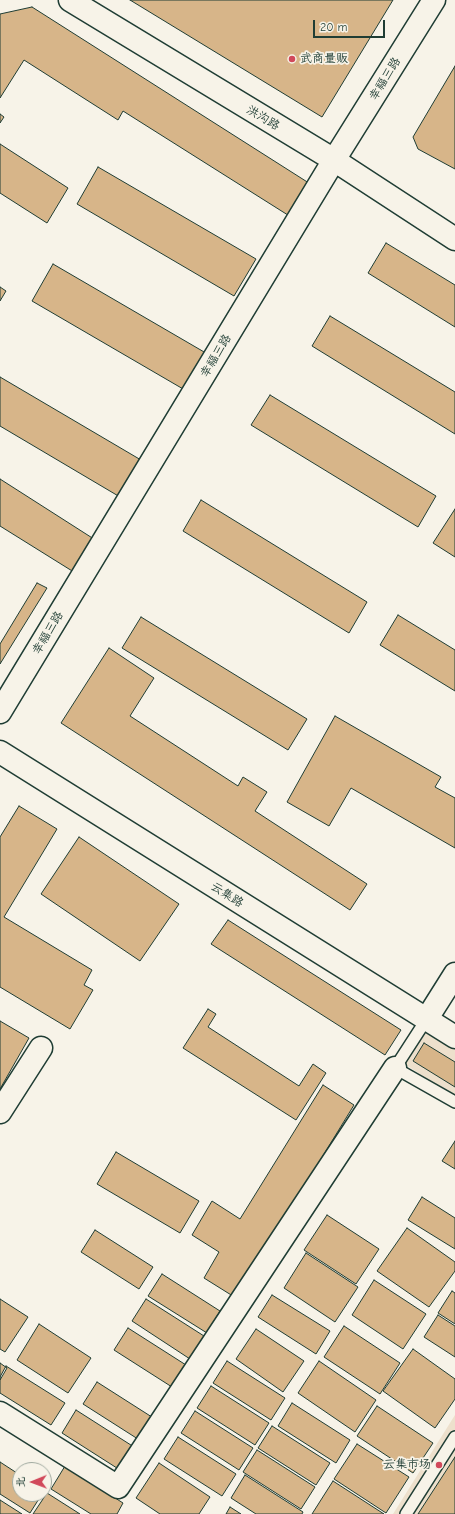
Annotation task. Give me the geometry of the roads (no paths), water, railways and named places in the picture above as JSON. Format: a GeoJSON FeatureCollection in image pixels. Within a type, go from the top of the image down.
{"type":"FeatureCollection","features":[{"type":"Feature","properties":{"kind":"street","name":"洪沟路"},"geometry":{"type":"LineString","coordinates":[[70,0],[334,160],[455,239]]}},
{"type":"Feature","properties":{"kind":"street","name":"幸福三路"},"geometry":{"type":"LineString","coordinates":[[0,712],[334,160],[434,0]]}},
{"type":"Feature","properties":{"kind":"street","name":"云集路"},"geometry":{"type":"LineString","coordinates":[[0,752],[455,1038]]}},
{"type":"Feature","properties":{"kind":"street"},"geometry":{"type":"LineString","coordinates":[[426,1020],[455,974]]}},
{"type":"Feature","properties":{"kind":"street"},"geometry":{"type":"LineString","coordinates":[[0,1112],[41,1048]]}},
{"type":"Feature","properties":{"kind":"street"},"geometry":{"type":"LineString","coordinates":[[0,1413],[118,1488],[395,1068]]}},
{"type":"Feature","properties":{"kind":"lane"},"geometry":{"type":"LineString","coordinates":[[426,1020],[395,1068],[455,1102]]}},
{"type":"Feature","properties":{"kind":"lane"},"geometry":{"type":"LineString","coordinates":[[406,1514],[455,1437]]}},
{"type":"Feature","properties":{"kind":"place","name":"武商量贩"},"geometry":{"type":"Point","coordinates":[292,59]}},
{"type":"Feature","properties":{"kind":"place","name":"云集市场"},"geometry":{"type":"Point","coordinates":[439,1465]}}]}
